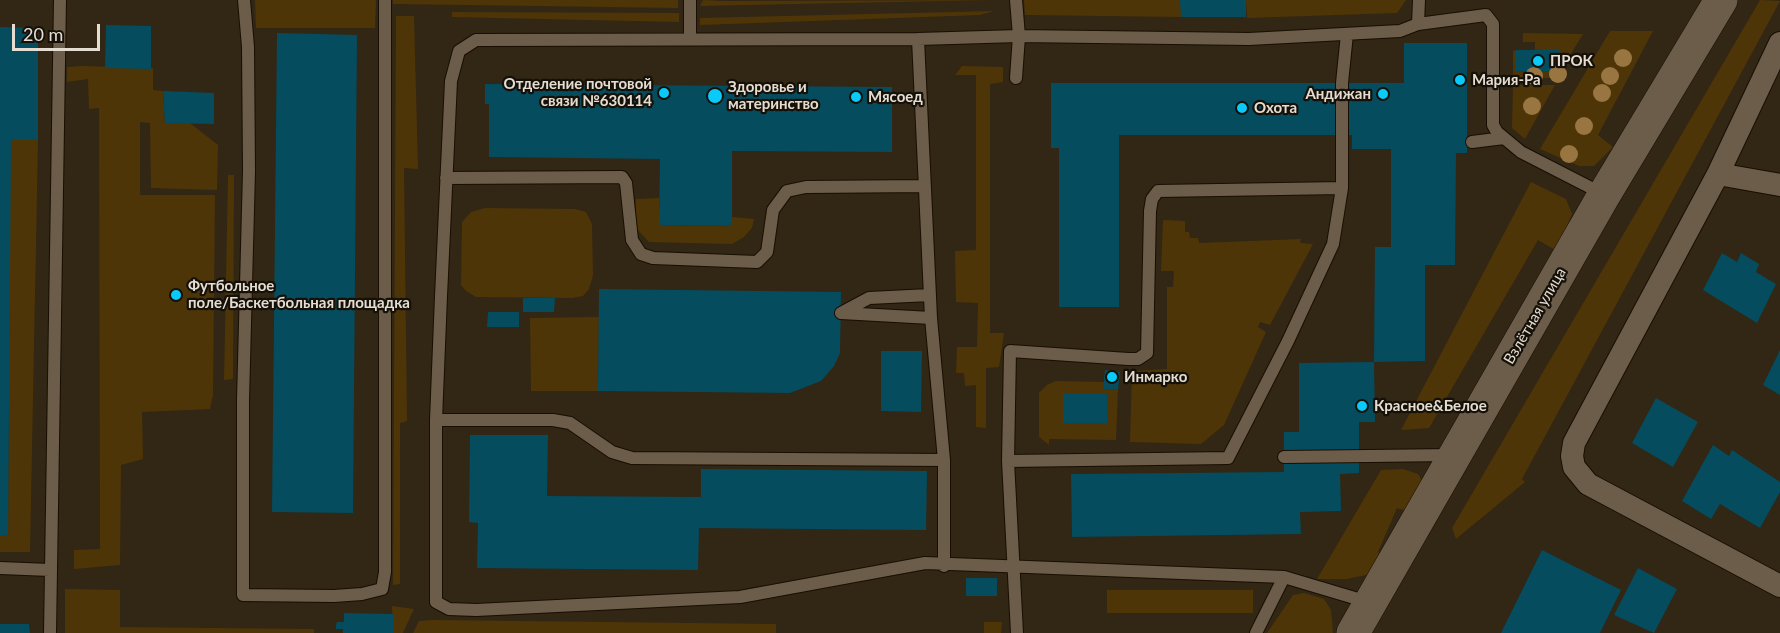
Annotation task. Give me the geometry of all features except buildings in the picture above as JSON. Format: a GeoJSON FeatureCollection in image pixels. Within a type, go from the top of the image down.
{"type":"FeatureCollection","features":[{"type":"Feature","properties":{"kind":"main road","name":"Взлётная улица"},"geometry":{"type":"LineString","coordinates":[[1353,633],[1604,195],[1721,0]]}},
{"type":"Feature","properties":{"kind":"street"},"geometry":{"type":"LineString","coordinates":[[1780,43],[1718,174],[1574,443],[1572,458],[1574,467],[1588,484],[1780,586]]}},
{"type":"Feature","properties":{"kind":"street"},"geometry":{"type":"LineString","coordinates":[[1718,174],[1780,185]]}},
{"type":"Feature","properties":{"kind":"lane"},"geometry":{"type":"LineString","coordinates":[[50,633],[60,0]]}},
{"type":"Feature","properties":{"kind":"lane"},"geometry":{"type":"LineString","coordinates":[[244,0],[248,47],[249,171],[243,400],[243,595],[334,596],[362,594],[382,589],[385,572],[385,0]]}},
{"type":"Feature","properties":{"kind":"lane"},"geometry":{"type":"LineString","coordinates":[[690,0],[690,39]]}},
{"type":"Feature","properties":{"kind":"lane"},"geometry":{"type":"LineString","coordinates":[[1016,0],[1019,36],[1016,78]]}},
{"type":"Feature","properties":{"kind":"lane"},"geometry":{"type":"LineString","coordinates":[[1418,24],[1419,0]]}},
{"type":"Feature","properties":{"kind":"lane"},"geometry":{"type":"LineString","coordinates":[[1369,602],[1284,577],[944,566],[925,563],[740,597],[449,609],[436,602],[436,420],[446,178],[452,73],[455,57],[466,45],[476,40],[918,39],[1019,36],[1249,39],[1400,32],[1418,24],[1486,15],[1493,24],[1493,125],[1521,152],[1604,195]]}},
{"type":"Feature","properties":{"kind":"lane"},"geometry":{"type":"LineString","coordinates":[[1008,461],[1228,458],[1288,341],[1333,243],[1342,188],[1342,83],[1347,34]]}},
{"type":"Feature","properties":{"kind":"lane"},"geometry":{"type":"LineString","coordinates":[[918,39],[931,318],[944,460],[944,566]]}},
{"type":"Feature","properties":{"kind":"lane"},"geometry":{"type":"LineString","coordinates":[[1472,142],[1504,138]]}},
{"type":"Feature","properties":{"kind":"lane"},"geometry":{"type":"LineString","coordinates":[[446,178],[622,177],[626,183],[632,240],[641,254],[652,258],[757,262],[767,252],[773,210],[787,191],[806,187],[925,186]]}},
{"type":"Feature","properties":{"kind":"lane"},"geometry":{"type":"LineString","coordinates":[[1017,633],[1008,461],[1010,351],[1128,359],[1138,359],[1147,353],[1150,211],[1152,199],[1158,191],[1342,188]]}},
{"type":"Feature","properties":{"kind":"lane"},"geometry":{"type":"LineString","coordinates":[[930,295],[869,298],[841,313],[931,318]]}},
{"type":"Feature","properties":{"kind":"lane"},"geometry":{"type":"LineString","coordinates":[[436,420],[553,420],[570,423],[612,452],[632,458],[944,460]]}},
{"type":"Feature","properties":{"kind":"lane"},"geometry":{"type":"LineString","coordinates":[[1284,457],[1456,455]]}},
{"type":"Feature","properties":{"kind":"lane"},"geometry":{"type":"LineString","coordinates":[[0,568],[50,570]]}},
{"type":"Feature","properties":{"kind":"lane"},"geometry":{"type":"LineString","coordinates":[[1256,633],[1284,577]]}},
{"type":"Feature","properties":{"kind":"shaded area"},"geometry":{"type":"Polygon","coordinates":[[[255,0],[376,0],[375,28],[256,28],[255,0]]]}},
{"type":"Feature","properties":{"kind":"shaded area"},"geometry":{"type":"Polygon","coordinates":[[[393,0],[678,0],[678,8],[393,4],[393,0]]]}},
{"type":"Feature","properties":{"kind":"shaded area"},"geometry":{"type":"Polygon","coordinates":[[[703,0],[723,1],[993,0],[700,6],[703,0]]]}},
{"type":"Feature","properties":{"kind":"shaded area"},"geometry":{"type":"Polygon","coordinates":[[[1024,0],[1181,0],[1181,17],[1025,15],[1024,0]]]}},
{"type":"Feature","properties":{"kind":"shaded area"},"geometry":{"type":"Polygon","coordinates":[[[1246,0],[1406,0],[1397,13],[1247,18],[1246,0]]]}},
{"type":"Feature","properties":{"kind":"shaded area"},"geometry":{"type":"Polygon","coordinates":[[[1760,0],[1780,1],[1522,479],[1525,482],[1456,539],[1452,528],[1760,0]]]}},
{"type":"Feature","properties":{"kind":"shaded area"},"geometry":{"type":"Polygon","coordinates":[[[994,11],[980,15],[700,25],[700,18],[994,11]]]}},
{"type":"Feature","properties":{"kind":"shaded area"},"geometry":{"type":"Polygon","coordinates":[[[452,12],[679,13],[679,22],[452,17],[452,12]]]}},
{"type":"Feature","properties":{"kind":"shaded area"},"geometry":{"type":"Polygon","coordinates":[[[396,16],[414,16],[418,169],[404,168],[407,421],[400,423],[400,584],[393,585],[396,16]]]}},
{"type":"Feature","properties":{"kind":"shaded area"},"geometry":{"type":"Polygon","coordinates":[[[1610,31],[1653,31],[1598,135],[1613,147],[1594,166],[1579,166],[1540,149],[1610,31]]]}},
{"type":"Feature","properties":{"kind":"shaded area"},"geometry":{"type":"Polygon","coordinates":[[[1523,33],[1583,34],[1560,72],[1560,50],[1535,50],[1535,42],[1523,42],[1523,33]]]}},
{"type":"Feature","properties":{"kind":"shaded area"},"geometry":{"type":"Polygon","coordinates":[[[1516,50],[1516,71],[1560,72],[1559,78],[1513,78],[1513,51],[1516,50]]]}},
{"type":"Feature","properties":{"kind":"shaded area"},"geometry":{"type":"Polygon","coordinates":[[[962,66],[1003,67],[1003,82],[990,84],[990,333],[1004,333],[999,367],[986,368],[986,428],[976,427],[976,385],[965,386],[964,373],[956,373],[957,347],[977,347],[978,303],[956,302],[955,251],[976,250],[976,75],[955,75],[962,66]]]}},
{"type":"Feature","properties":{"kind":"shaded area"},"geometry":{"type":"Polygon","coordinates":[[[67,67],[153,68],[153,90],[163,91],[165,123],[190,123],[218,145],[217,190],[151,188],[150,123],[140,122],[140,195],[215,195],[213,395],[210,409],[142,412],[143,459],[121,465],[120,565],[74,569],[74,550],[100,549],[99,108],[89,109],[88,79],[67,82],[67,67]]]}},
{"type":"Feature","properties":{"kind":"shaded area"},"geometry":{"type":"Polygon","coordinates":[[[1513,85],[1555,85],[1525,139],[1512,128],[1513,85]]]}},
{"type":"Feature","properties":{"kind":"shaded area"},"geometry":{"type":"Polygon","coordinates":[[[10,140],[38,140],[30,552],[0,552],[0,535],[8,535],[10,140]]]}},
{"type":"Feature","properties":{"kind":"shaded area"},"geometry":{"type":"Polygon","coordinates":[[[228,175],[234,175],[233,379],[224,380],[228,175]]]}},
{"type":"Feature","properties":{"kind":"shaded area"},"geometry":{"type":"Polygon","coordinates":[[[1531,182],[1566,199],[1572,214],[1557,251],[1538,240],[1429,428],[1401,430],[1531,182]]]}},
{"type":"Feature","properties":{"kind":"shaded area"},"geometry":{"type":"Polygon","coordinates":[[[659,198],[660,225],[731,226],[732,217],[754,219],[752,228],[744,237],[732,244],[649,242],[636,228],[636,199],[659,198]]]}},
{"type":"Feature","properties":{"kind":"shaded area"},"geometry":{"type":"Polygon","coordinates":[[[485,208],[575,209],[586,212],[592,224],[593,275],[589,289],[583,296],[572,298],[476,297],[466,291],[461,285],[462,222],[471,212],[485,208]]]}},
{"type":"Feature","properties":{"kind":"shaded area"},"geometry":{"type":"Polygon","coordinates":[[[1163,220],[1185,221],[1185,232],[1189,232],[1190,238],[1198,238],[1199,243],[1301,239],[1300,243],[1313,244],[1270,325],[1260,322],[1258,327],[1266,332],[1224,425],[1201,444],[1130,442],[1132,371],[1167,369],[1167,287],[1173,287],[1174,271],[1161,271],[1163,220]]]}},
{"type":"Feature","properties":{"kind":"shaded area"},"geometry":{"type":"Polygon","coordinates":[[[599,317],[598,391],[531,391],[530,318],[599,317]]]}},
{"type":"Feature","properties":{"kind":"shaded area"},"geometry":{"type":"Polygon","coordinates":[[[1056,381],[1104,382],[1104,389],[1118,390],[1116,440],[1049,439],[1049,445],[1039,437],[1039,393],[1047,385],[1056,381]]]}},
{"type":"Feature","properties":{"kind":"shaded area"},"geometry":{"type":"Polygon","coordinates":[[[1403,469],[1418,474],[1429,492],[1420,515],[1397,508],[1378,552],[1391,563],[1389,570],[1347,579],[1317,579],[1381,470],[1403,469]]]}},
{"type":"Feature","properties":{"kind":"shaded area"},"geometry":{"type":"Polygon","coordinates":[[[65,589],[120,590],[120,627],[314,629],[314,633],[65,633],[65,589]]]}},
{"type":"Feature","properties":{"kind":"shaded area"},"geometry":{"type":"Polygon","coordinates":[[[1107,590],[1253,590],[1253,613],[1107,613],[1107,590]]]}},
{"type":"Feature","properties":{"kind":"shaded area"},"geometry":{"type":"Polygon","coordinates":[[[1304,593],[1324,599],[1331,610],[1333,633],[1267,633],[1293,595],[1304,593]]]}},
{"type":"Feature","properties":{"kind":"shaded area"},"geometry":{"type":"Polygon","coordinates":[[[392,606],[414,609],[403,633],[393,633],[392,606]]]}},
{"type":"Feature","properties":{"kind":"shaded area"},"geometry":{"type":"Polygon","coordinates":[[[419,621],[776,624],[776,633],[413,633],[419,621]]]}},
{"type":"Feature","properties":{"kind":"shaded area"},"geometry":{"type":"Polygon","coordinates":[[[984,622],[1002,622],[1001,633],[984,633],[984,622]]]}},
{"type":"Feature","properties":{"kind":"place","name":"ПРОК"},"geometry":{"type":"Point","coordinates":[1538,61]}},
{"type":"Feature","properties":{"kind":"place","name":"Мария-Ра"},"geometry":{"type":"Point","coordinates":[1460,80]}},
{"type":"Feature","properties":{"kind":"place","name":"Отделение почтовой связи №630114"},"geometry":{"type":"Point","coordinates":[664,93]}},
{"type":"Feature","properties":{"kind":"place","name":"Андижан"},"geometry":{"type":"Point","coordinates":[1383,94]}},
{"type":"Feature","properties":{"kind":"place","name":"Здоровье и материнство"},"geometry":{"type":"Point","coordinates":[715,96]}},
{"type":"Feature","properties":{"kind":"place","name":"Мясоед"},"geometry":{"type":"Point","coordinates":[856,97]}},
{"type":"Feature","properties":{"kind":"place","name":"Охота"},"geometry":{"type":"Point","coordinates":[1242,108]}},
{"type":"Feature","properties":{"kind":"place","name":"Футбольное поле/Баскетбольная площадка"},"geometry":{"type":"Point","coordinates":[176,295]}},
{"type":"Feature","properties":{"kind":"place","name":"Инмарко"},"geometry":{"type":"Point","coordinates":[1112,377]}},
{"type":"Feature","properties":{"kind":"place","name":"Красное&Белое"},"geometry":{"type":"Point","coordinates":[1362,406]}}]}
